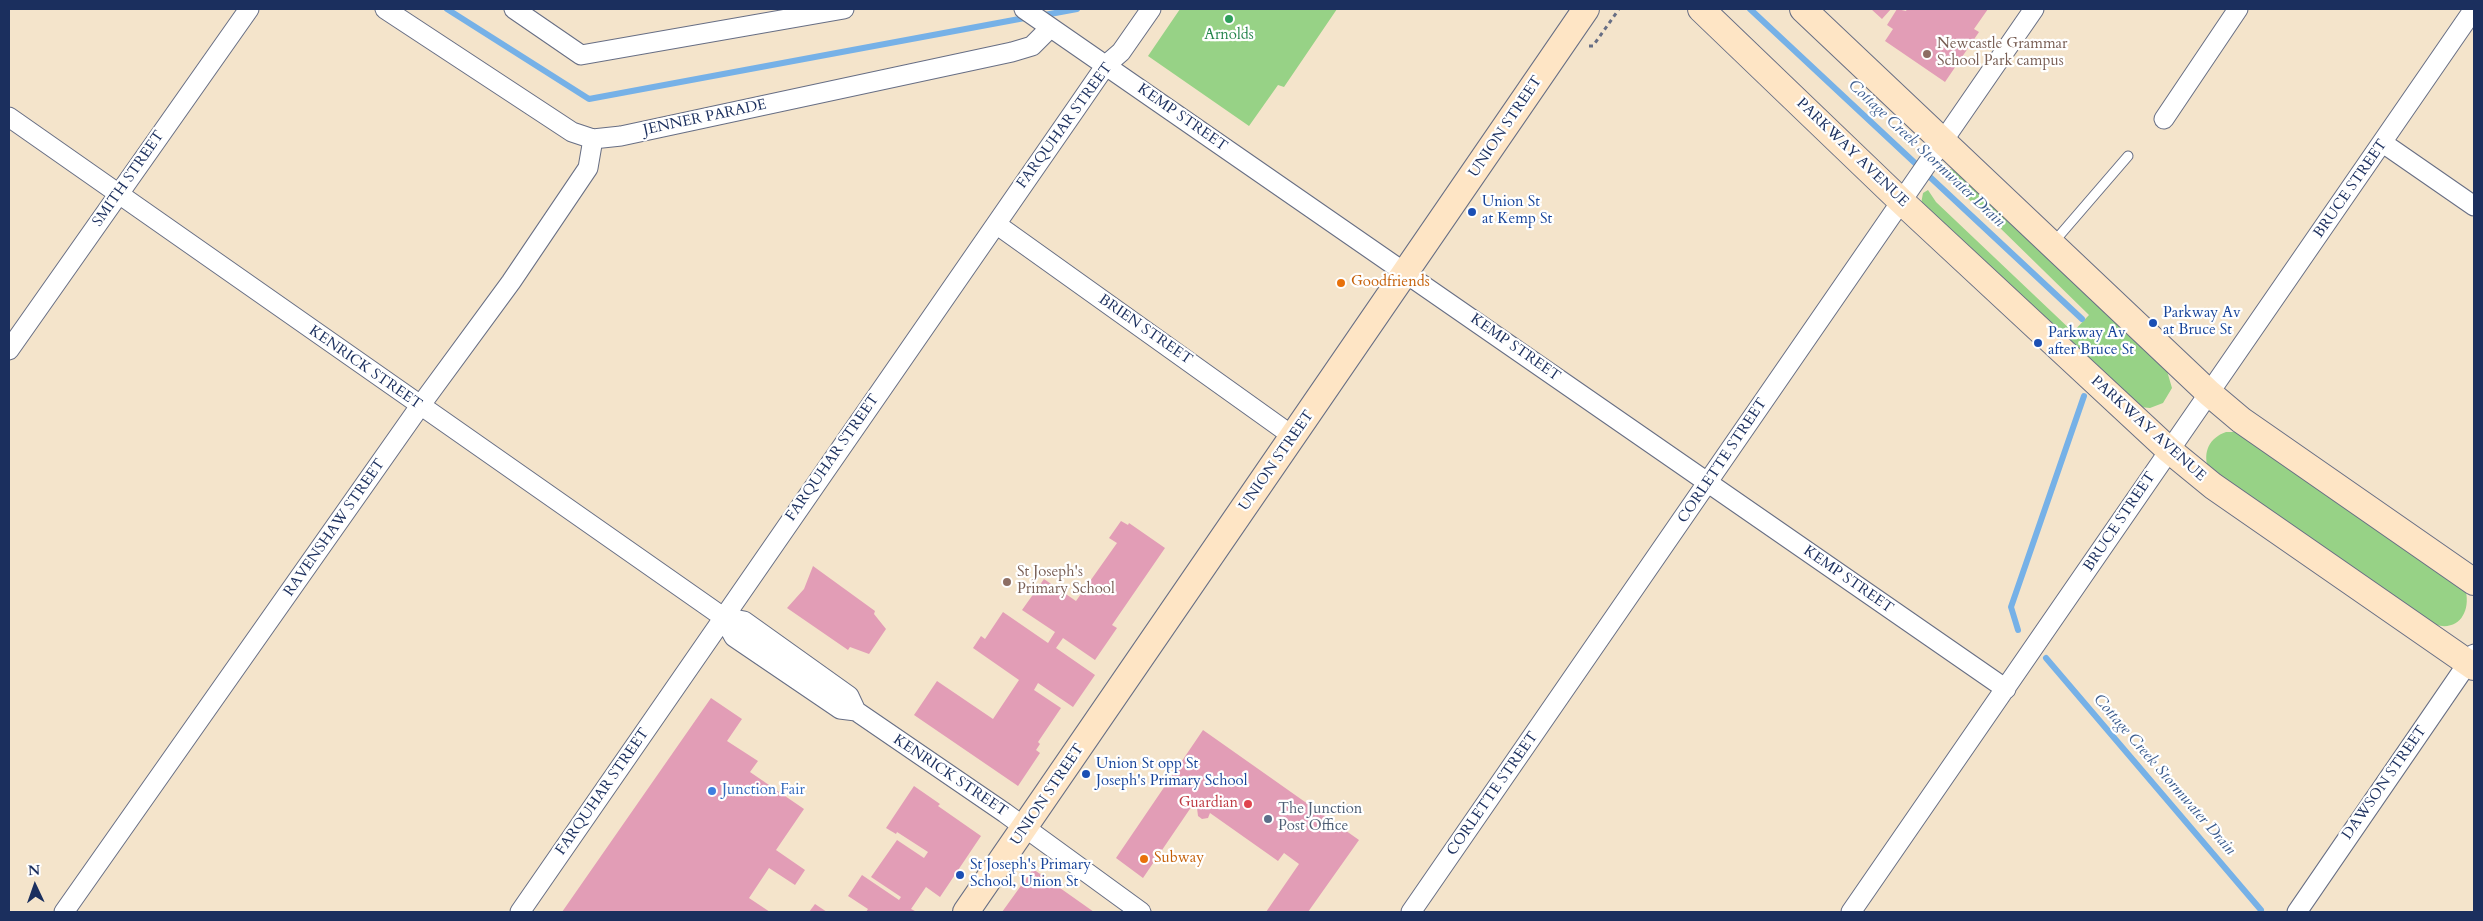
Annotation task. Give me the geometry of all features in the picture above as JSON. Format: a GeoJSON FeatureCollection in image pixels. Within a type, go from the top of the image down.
{"type":"FeatureCollection","features":[{"type":"Feature","properties":{"kind":"main road","name":"UNION STREET"},"geometry":{"type":"LineString","coordinates":[[966,912],[1586,9]]}},
{"type":"Feature","properties":{"kind":"main road","name":"PARKWAY AVENUE"},"geometry":{"type":"LineString","coordinates":[[1701,9],[1901,201],[2168,450],[2212,486],[2472,661]]}},
{"type":"Feature","properties":{"kind":"main road"},"geometry":{"type":"LineString","coordinates":[[1803,9],[2209,393],[2241,420],[2474,582]]}},
{"type":"Feature","properties":{"kind":"street","name":"SMITH STREET"},"geometry":{"type":"LineString","coordinates":[[9,350],[249,9]]}},
{"type":"Feature","properties":{"kind":"street","name":"JENNER PARADE"},"geometry":{"type":"LineString","coordinates":[[385,9],[572,132],[594,139],[622,136],[1012,52],[1032,46],[1045,25]]}},
{"type":"Feature","properties":{"kind":"street"},"geometry":{"type":"LineString","coordinates":[[514,9],[580,55],[844,9]]}},
{"type":"Feature","properties":{"kind":"street","name":"KEMP STREET"},"geometry":{"type":"LineString","coordinates":[[1024,9],[1407,272],[1708,484],[2006,689]]}},
{"type":"Feature","properties":{"kind":"street","name":"FARQUHAR STREET"},"geometry":{"type":"LineString","coordinates":[[520,912],[1106,65],[1121,52],[1151,9]]}},
{"type":"Feature","properties":{"kind":"street","name":"CORLETTE STREET"},"geometry":{"type":"LineString","coordinates":[[1411,912],[2034,9]]}},
{"type":"Feature","properties":{"kind":"street"},"geometry":{"type":"LineString","coordinates":[[2164,119],[2238,9]]}},
{"type":"Feature","properties":{"kind":"street","name":"BRUCE STREET"},"geometry":{"type":"LineString","coordinates":[[1851,912],[2474,9]]}},
{"type":"Feature","properties":{"kind":"street","name":"KENRICK STREET"},"geometry":{"type":"LineString","coordinates":[[9,117],[723,617],[734,637],[840,709],[856,711],[1025,828],[1141,912]]}},
{"type":"Feature","properties":{"kind":"street","name":"RAVENSHAW STREET"},"geometry":{"type":"LineString","coordinates":[[64,912],[420,406],[510,282],[588,168],[594,139]]}},
{"type":"Feature","properties":{"kind":"street"},"geometry":{"type":"LineString","coordinates":[[2383,143],[2474,206]]}},
{"type":"Feature","properties":{"kind":"street","name":"BRIEN STREET"},"geometry":{"type":"LineString","coordinates":[[996,224],[1294,436]]}},
{"type":"Feature","properties":{"kind":"street","name":"DAWSON STREET"},"geometry":{"type":"LineString","coordinates":[[2296,912],[2472,661]]}},
{"type":"Feature","properties":{"kind":"lane"},"geometry":{"type":"LineString","coordinates":[[2052,245],[2128,156]]}},
{"type":"Feature","properties":{"kind":"path"},"geometry":{"type":"LineString","coordinates":[[1593,46],[1619,9]]}},
{"type":"Feature","properties":{"kind":"green space"},"geometry":{"type":"Polygon","coordinates":[[[1180,9],[1337,9],[1284,87],[1278,85],[1249,126],[1148,56],[1180,9]]]}},
{"type":"Feature","properties":{"kind":"green space"},"geometry":{"type":"Polygon","coordinates":[[[1948,169],[1958,170],[2099,302],[2120,328],[2167,371],[2172,388],[2163,403],[2150,408],[2140,407],[1921,204],[1923,193],[1928,190],[1936,202],[2073,332],[2089,315],[1995,223],[1940,173],[1948,169]]]}},
{"type":"Feature","properties":{"kind":"green space"},"geometry":{"type":"Polygon","coordinates":[[[2226,432],[2236,432],[2466,592],[2466,606],[2461,618],[2451,625],[2436,625],[2208,468],[2206,456],[2209,446],[2215,438],[2226,432]]]}},
{"type":"Feature","properties":{"kind":"building"},"geometry":{"type":"Polygon","coordinates":[[[1871,9],[1891,9],[1882,19],[1871,9]]]}},
{"type":"Feature","properties":{"kind":"building","name":"Newcastle Grammar School Park campus"},"geometry":{"type":"Polygon","coordinates":[[[1897,9],[1906,11],[1907,9],[1988,9],[1974,29],[1979,32],[1945,82],[1885,41],[1893,29],[1887,25],[1897,9]]]}},
{"type":"Feature","properties":{"kind":"building"},"geometry":{"type":"Polygon","coordinates":[[[1121,521],[1128,525],[1129,523],[1165,548],[1112,625],[1117,628],[1095,660],[1063,638],[1056,648],[1095,675],[1073,707],[1038,683],[1034,690],[1061,708],[1038,742],[1040,744],[1036,750],[1040,753],[1018,786],[914,715],[937,681],[993,719],[1019,680],[973,648],[981,636],[985,639],[1003,612],[1048,643],[1055,632],[1022,610],[1044,579],[1076,601],[1117,543],[1109,538],[1121,521]]]}},
{"type":"Feature","properties":{"kind":"building"},"geometry":{"type":"Polygon","coordinates":[[[813,566],[875,611],[874,614],[886,629],[869,654],[850,647],[848,650],[787,608],[804,589],[813,566]]]}},
{"type":"Feature","properties":{"kind":"building","name":"Junction Fair"},"geometry":{"type":"Polygon","coordinates":[[[711,698],[742,719],[727,741],[758,761],[750,772],[804,809],[776,850],[805,870],[795,885],[769,868],[749,898],[770,912],[562,912],[711,698]]]}},
{"type":"Feature","properties":{"kind":"building"},"geometry":{"type":"Polygon","coordinates":[[[1203,730],[1359,840],[1308,912],[1266,912],[1299,864],[1284,853],[1278,861],[1210,813],[1208,818],[1202,819],[1198,816],[1196,800],[1143,878],[1116,858],[1203,730]]]}},
{"type":"Feature","properties":{"kind":"building"},"geometry":{"type":"Polygon","coordinates":[[[914,786],[940,804],[938,806],[981,836],[940,897],[926,887],[911,909],[917,912],[866,912],[868,909],[848,896],[862,875],[899,900],[901,897],[871,877],[897,840],[924,858],[928,852],[897,832],[896,834],[886,828],[914,786]]]}},
{"type":"Feature","properties":{"kind":"building"},"geometry":{"type":"Polygon","coordinates":[[[1033,869],[1060,888],[1094,912],[1002,912],[1033,869]]]}},
{"type":"Feature","properties":{"kind":"building"},"geometry":{"type":"Polygon","coordinates":[[[815,904],[827,912],[809,912],[815,904]]]}},
{"type":"Feature","properties":{"kind":"waterway"},"geometry":{"type":"LineString","coordinates":[[447,9],[589,99],[1030,17]]}},
{"type":"Feature","properties":{"kind":"waterway"},"geometry":{"type":"LineString","coordinates":[[1039,16],[1077,9]]}},
{"type":"Feature","properties":{"kind":"waterway","name":"Cottage Creek Stormwater Drain"},"geometry":{"type":"LineString","coordinates":[[1750,9],[2082,319]]}},
{"type":"Feature","properties":{"kind":"waterway","name":"Cottage Creek Stormwater Drain"},"geometry":{"type":"LineString","coordinates":[[2018,630],[2011,607],[2084,396]]}},
{"type":"Feature","properties":{"kind":"waterway","name":"Cottage Creek Stormwater Drain"},"geometry":{"type":"LineString","coordinates":[[2046,658],[2261,910]]}},
{"type":"Feature","properties":{"kind":"place","name":"Arnolds"},"geometry":{"type":"Point","coordinates":[1229,19]}},
{"type":"Feature","properties":{"kind":"place","name":"Newcastle Grammar School Park campus"},"geometry":{"type":"Point","coordinates":[1927,54]}},
{"type":"Feature","properties":{"kind":"place","name":"Union St at Kemp St"},"geometry":{"type":"Point","coordinates":[1472,212]}},
{"type":"Feature","properties":{"kind":"place","name":"Goodfriends"},"geometry":{"type":"Point","coordinates":[1341,283]}},
{"type":"Feature","properties":{"kind":"place","name":"Parkway Av at Bruce St"},"geometry":{"type":"Point","coordinates":[2153,323]}},
{"type":"Feature","properties":{"kind":"place","name":"Parkway Av after Bruce St"},"geometry":{"type":"Point","coordinates":[2038,343]}},
{"type":"Feature","properties":{"kind":"place","name":"St Joseph's Primary School"},"geometry":{"type":"Point","coordinates":[1007,582]}},
{"type":"Feature","properties":{"kind":"place","name":"Union St opp St Joseph's Primary School"},"geometry":{"type":"Point","coordinates":[1086,774]}},
{"type":"Feature","properties":{"kind":"place","name":"Junction Fair"},"geometry":{"type":"Point","coordinates":[712,791]}},
{"type":"Feature","properties":{"kind":"place","name":"Guardian"},"geometry":{"type":"Point","coordinates":[1248,804]}},
{"type":"Feature","properties":{"kind":"place","name":"The Junction Post Office"},"geometry":{"type":"Point","coordinates":[1268,819]}},
{"type":"Feature","properties":{"kind":"place","name":"Subway"},"geometry":{"type":"Point","coordinates":[1144,859]}},
{"type":"Feature","properties":{"kind":"place","name":"St Joseph's Primary School, Union St"},"geometry":{"type":"Point","coordinates":[960,875]}}]}
